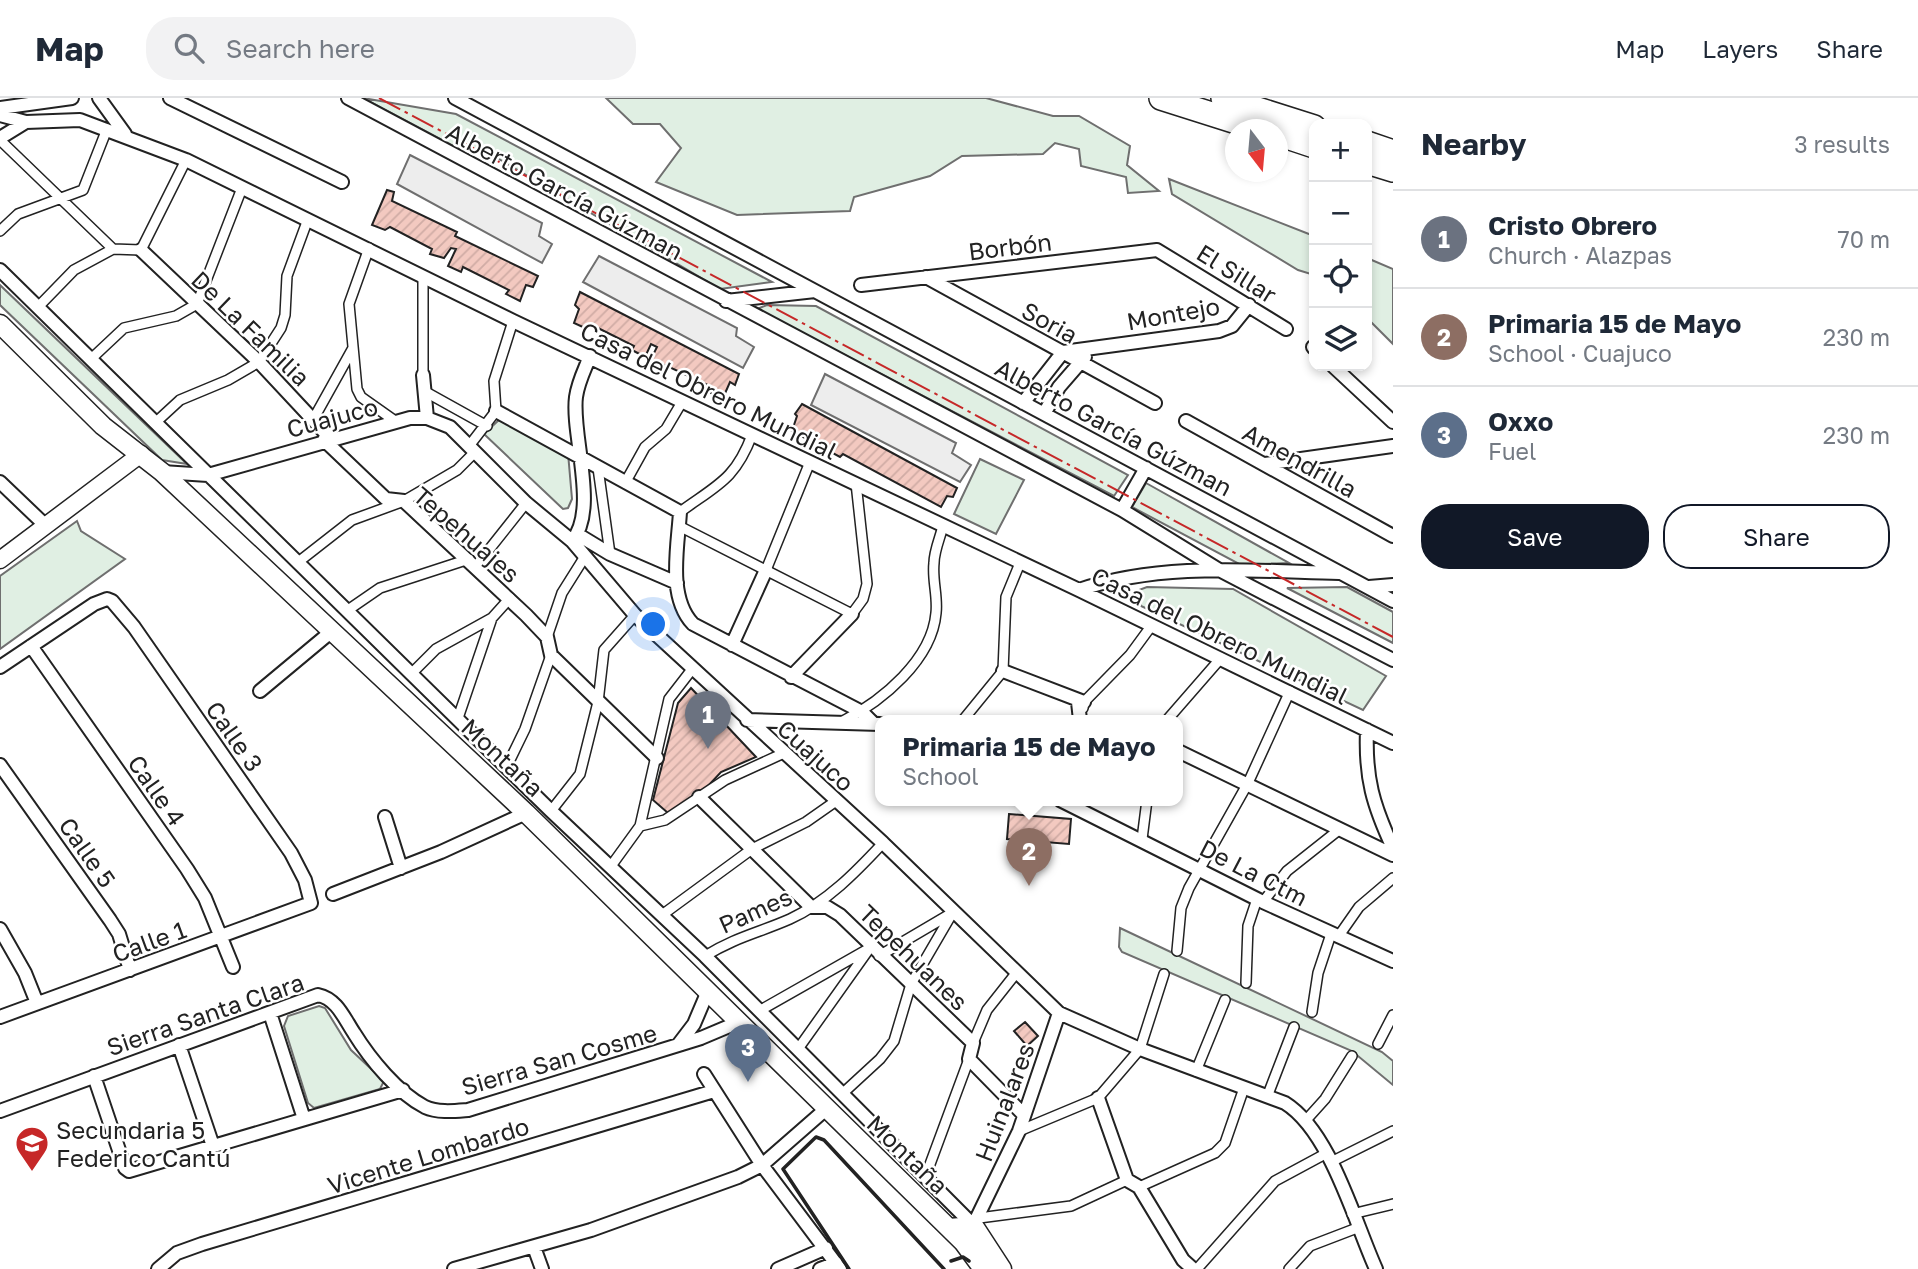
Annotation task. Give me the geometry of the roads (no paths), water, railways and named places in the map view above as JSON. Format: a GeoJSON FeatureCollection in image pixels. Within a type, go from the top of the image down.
{"type":"FeatureCollection","features":[{"type":"Feature","properties":{"kind":"highway"},"geometry":{"type":"LineString","coordinates":[[1161,98],[1227,119]]}},
{"type":"Feature","properties":{"kind":"highway"},"geometry":{"type":"LineString","coordinates":[[1223,98],[1309,125]]}},
{"type":"Feature","properties":{"kind":"highway"},"geometry":{"type":"LineString","coordinates":[[1288,137],[1309,144]]}},
{"type":"Feature","properties":{"kind":"highway"},"geometry":{"type":"LineString","coordinates":[[1372,145],[1393,152]]}},
{"type":"Feature","properties":{"kind":"highway"},"geometry":{"type":"LineString","coordinates":[[1372,164],[1393,170]]}},
{"type":"Feature","properties":{"kind":"main road","name":"Montaña"},"geometry":{"type":"LineString","coordinates":[[0,324],[103,426],[162,472],[526,813],[688,969],[825,1109],[964,1242],[982,1269]]}},
{"type":"Feature","properties":{"kind":"main road","name":"Montaña"},"geometry":{"type":"LineString","coordinates":[[949,1228],[976,1222],[1002,1269]]}},
{"type":"Feature","properties":{"kind":"street"},"geometry":{"type":"LineString","coordinates":[[0,108],[72,98]]}},
{"type":"Feature","properties":{"kind":"street"},"geometry":{"type":"LineString","coordinates":[[99,98],[125,135]]}},
{"type":"Feature","properties":{"kind":"street"},"geometry":{"type":"LineString","coordinates":[[170,98],[342,182]]}},
{"type":"Feature","properties":{"kind":"street","name":"Alberto García Gúzman"},"geometry":{"type":"LineString","coordinates":[[348,98],[1122,510],[1221,571],[1393,660]]}},
{"type":"Feature","properties":{"kind":"street","name":"Alberto García Gúzman"},"geometry":{"type":"LineString","coordinates":[[455,98],[1393,601]]}},
{"type":"Feature","properties":{"kind":"street"},"geometry":{"type":"LineString","coordinates":[[0,115],[26,122]]}},
{"type":"Feature","properties":{"kind":"street","name":"Casa del Obrero Mundial"},"geometry":{"type":"LineString","coordinates":[[0,139],[26,122],[66,119],[125,135],[186,160],[513,321],[1290,691],[1393,743]]}},
{"type":"Feature","properties":{"kind":"street"},"geometry":{"type":"LineString","coordinates":[[0,231],[18,214],[83,190],[107,129]]}},
{"type":"Feature","properties":{"kind":"street"},"geometry":{"type":"LineString","coordinates":[[0,139],[113,248]]}},
{"type":"Feature","properties":{"kind":"street"},"geometry":{"type":"LineString","coordinates":[[38,307],[74,270],[113,248],[141,250],[186,160]]}},
{"type":"Feature","properties":{"kind":"street"},"geometry":{"type":"LineString","coordinates":[[92,359],[124,328],[176,316],[197,304],[242,188]]}},
{"type":"Feature","properties":{"kind":"street"},"geometry":{"type":"LineString","coordinates":[[155,423],[180,400],[228,380],[258,362],[281,328],[285,315],[287,276],[309,219]]}},
{"type":"Feature","properties":{"kind":"street"},"geometry":{"type":"LineString","coordinates":[[369,248],[349,304],[356,389],[361,397],[395,421]]}},
{"type":"Feature","properties":{"kind":"street","name":"Borbón"},"geometry":{"type":"LineString","coordinates":[[861,285],[1151,249],[1164,251]]}},
{"type":"Feature","properties":{"kind":"street","name":"De La Familia"},"geometry":{"type":"LineString","coordinates":[[141,250],[314,418],[327,439]]}},
{"type":"Feature","properties":{"kind":"street","name":"El Sillar"},"geometry":{"type":"LineString","coordinates":[[1164,251],[1286,329]]}},
{"type":"Feature","properties":{"kind":"street"},"geometry":{"type":"LineString","coordinates":[[0,270],[208,475]]}},
{"type":"Feature","properties":{"kind":"street"},"geometry":{"type":"LineString","coordinates":[[423,276],[423,375],[427,418]]}},
{"type":"Feature","properties":{"kind":"street","name":"Soria"},"geometry":{"type":"LineString","coordinates":[[925,277],[1155,402]]}},
{"type":"Feature","properties":{"kind":"street"},"geometry":{"type":"LineString","coordinates":[[726,301],[815,291]]}},
{"type":"Feature","properties":{"kind":"street","name":"Montejo"},"geometry":{"type":"LineString","coordinates":[[1063,352],[1219,331],[1232,326],[1248,305]]}},
{"type":"Feature","properties":{"kind":"street"},"geometry":{"type":"LineString","coordinates":[[297,563],[352,520],[404,501],[457,470],[496,411],[494,381],[513,321]]}},
{"type":"Feature","properties":{"kind":"street"},"geometry":{"type":"LineString","coordinates":[[314,418],[354,347]]}},
{"type":"Feature","properties":{"kind":"street","name":"Montejo"},"geometry":{"type":"LineString","coordinates":[[1044,414],[1079,362],[1095,347]]}},
{"type":"Feature","properties":{"kind":"street"},"geometry":{"type":"LineString","coordinates":[[1023,402],[1063,352]]}},
{"type":"Feature","properties":{"kind":"street"},"geometry":{"type":"LineString","coordinates":[[590,356],[576,399],[582,518],[575,538],[677,583]]}},
{"type":"Feature","properties":{"kind":"street"},"geometry":{"type":"LineString","coordinates":[[1338,371],[1393,422]]}},
{"type":"Feature","properties":{"kind":"street"},"geometry":{"type":"LineString","coordinates":[[424,391],[487,426]]}},
{"type":"Feature","properties":{"kind":"street"},"geometry":{"type":"LineString","coordinates":[[625,483],[645,447],[666,429],[682,402]]}},
{"type":"Feature","properties":{"kind":"street"},"geometry":{"type":"LineString","coordinates":[[496,411],[680,512]]}},
{"type":"Feature","properties":{"kind":"street","name":"Cuajuco"},"geometry":{"type":"LineString","coordinates":[[162,472],[208,475],[395,421],[427,418],[450,427],[526,503],[575,538],[584,558],[635,615],[883,843],[1059,1013],[1140,1049],[1285,1102],[1307,1119],[1329,1157],[1376,1269]]}},
{"type":"Feature","properties":{"kind":"street","name":"Amendrilla"},"geometry":{"type":"LineString","coordinates":[[1186,421],[1393,536]]}},
{"type":"Feature","properties":{"kind":"street"},"geometry":{"type":"LineString","coordinates":[[752,435],[741,463],[733,473],[680,512],[677,583],[686,617],[791,677],[862,712],[875,722]]}},
{"type":"Feature","properties":{"kind":"street","name":"Tepehuajes"},"geometry":{"type":"LineString","coordinates":[[327,439],[386,499],[404,501],[510,598],[547,637]]}},
{"type":"Feature","properties":{"kind":"street"},"geometry":{"type":"LineString","coordinates":[[1265,464],[1393,446]]}},
{"type":"Feature","properties":{"kind":"street"},"geometry":{"type":"LineString","coordinates":[[0,560],[141,454]]}},
{"type":"Feature","properties":{"kind":"street"},"geometry":{"type":"LineString","coordinates":[[732,645],[810,462]]}},
{"type":"Feature","properties":{"kind":"street"},"geometry":{"type":"LineString","coordinates":[[598,468],[610,554]]}},
{"type":"Feature","properties":{"kind":"street"},"geometry":{"type":"LineString","coordinates":[[1122,510],[1146,468]]}},
{"type":"Feature","properties":{"kind":"street","name":"Montaña"},"geometry":{"type":"LineString","coordinates":[[208,475],[976,1222]]}},
{"type":"Feature","properties":{"kind":"street"},"geometry":{"type":"LineString","coordinates":[[0,482],[46,526]]}},
{"type":"Feature","properties":{"kind":"street"},"geometry":{"type":"LineString","coordinates":[[791,677],[863,599],[867,584],[856,483]]}},
{"type":"Feature","properties":{"kind":"street"},"geometry":{"type":"LineString","coordinates":[[348,610],[380,588],[472,563],[526,503]]}},
{"type":"Feature","properties":{"kind":"street"},"geometry":{"type":"LineString","coordinates":[[679,526],[852,614]]}},
{"type":"Feature","properties":{"kind":"street"},"geometry":{"type":"LineString","coordinates":[[843,721],[862,712],[908,671],[930,636],[936,616],[934,563],[943,526]]}},
{"type":"Feature","properties":{"kind":"street"},"geometry":{"type":"LineString","coordinates":[[584,558],[562,593],[547,637],[551,655],[657,758]]}},
{"type":"Feature","properties":{"kind":"street"},"geometry":{"type":"LineString","coordinates":[[967,715],[1003,671],[1006,597],[1020,563]]}},
{"type":"Feature","properties":{"kind":"street"},"geometry":{"type":"LineString","coordinates":[[1079,590],[1109,580],[1221,571],[1343,573]]}},
{"type":"Feature","properties":{"kind":"street"},"geometry":{"type":"LineString","coordinates":[[1367,587],[1393,585]]}},
{"type":"Feature","properties":{"kind":"street"},"geometry":{"type":"LineString","coordinates":[[411,674],[436,649],[492,618],[510,598]]}},
{"type":"Feature","properties":{"kind":"street","name":"Calle 3"},"geometry":{"type":"LineString","coordinates":[[31,646],[94,604],[107,599],[112,601],[134,627],[291,853],[305,880],[311,903]]}},
{"type":"Feature","properties":{"kind":"street"},"geometry":{"type":"LineString","coordinates":[[551,811],[580,774],[598,702],[604,650],[635,615]]}},
{"type":"Feature","properties":{"kind":"street"},"geometry":{"type":"LineString","coordinates":[[458,718],[492,618]]}},
{"type":"Feature","properties":{"kind":"street"},"geometry":{"type":"LineString","coordinates":[[1079,715],[1081,702],[1130,655],[1152,625]]}},
{"type":"Feature","properties":{"kind":"street"},"geometry":{"type":"LineString","coordinates":[[260,691],[332,631]]}},
{"type":"Feature","properties":{"kind":"street"},"geometry":{"type":"LineString","coordinates":[[0,667],[31,646]]}},
{"type":"Feature","properties":{"kind":"street","name":"Calle 4"},"geometry":{"type":"LineString","coordinates":[[31,646],[187,869],[205,898],[233,967]]}},
{"type":"Feature","properties":{"kind":"street"},"geometry":{"type":"LineString","coordinates":[[507,766],[524,729],[551,655]]}},
{"type":"Feature","properties":{"kind":"street"},"geometry":{"type":"LineString","coordinates":[[1171,715],[1220,658]]}},
{"type":"Feature","properties":{"kind":"street"},"geometry":{"type":"LineString","coordinates":[[611,866],[640,826],[669,699],[693,668]]}},
{"type":"Feature","properties":{"kind":"street"},"geometry":{"type":"LineString","coordinates":[[1003,671],[1081,702]]}},
{"type":"Feature","properties":{"kind":"street"},"geometry":{"type":"LineString","coordinates":[[1177,951],[1181,908],[1248,783],[1290,691]]}},
{"type":"Feature","properties":{"kind":"street"},"geometry":{"type":"LineString","coordinates":[[747,720],[875,723]]}},
{"type":"Feature","properties":{"kind":"street"},"geometry":{"type":"LineString","coordinates":[[1367,730],[1367,778],[1377,812],[1393,848]]}},
{"type":"Feature","properties":{"kind":"street"},"geometry":{"type":"LineString","coordinates":[[640,826],[665,820],[725,780],[784,753]]}},
{"type":"Feature","properties":{"kind":"street"},"geometry":{"type":"LineString","coordinates":[[1183,753],[1393,855]]}},
{"type":"Feature","properties":{"kind":"street","name":"Calle 5"},"geometry":{"type":"LineString","coordinates":[[0,765],[119,934],[130,970]]}},
{"type":"Feature","properties":{"kind":"street","name":"Tepehuanes"},"geometry":{"type":"LineString","coordinates":[[699,797],[811,907],[827,907],[840,915],[875,952],[973,1043]]}},
{"type":"Feature","properties":{"kind":"street"},"geometry":{"type":"LineString","coordinates":[[662,915],[752,849],[806,822],[836,801]]}},
{"type":"Feature","properties":{"kind":"street","name":"De La Ctm"},"geometry":{"type":"LineString","coordinates":[[1084,806],[1260,900],[1393,961]]}},
{"type":"Feature","properties":{"kind":"street"},"geometry":{"type":"LineString","coordinates":[[1142,839],[1146,806]]}},
{"type":"Feature","properties":{"kind":"street"},"geometry":{"type":"LineString","coordinates":[[333,894],[401,868],[526,813]]}},
{"type":"Feature","properties":{"kind":"street"},"geometry":{"type":"LineString","coordinates":[[385,817],[401,868]]}},
{"type":"Feature","properties":{"kind":"street"},"geometry":{"type":"LineString","coordinates":[[1246,983],[1248,926],[1260,900],[1287,871],[1340,829]]}},
{"type":"Feature","properties":{"kind":"street"},"geometry":{"type":"LineString","coordinates":[[559,845],[573,831]]}},
{"type":"Feature","properties":{"kind":"street","name":"Pames"},"geometry":{"type":"LineString","coordinates":[[705,956],[732,939],[790,918],[811,907],[850,877],[883,843]]}},
{"type":"Feature","properties":{"kind":"street"},"geometry":{"type":"LineString","coordinates":[[1312,1012],[1318,973],[1335,936],[1359,907],[1393,878]]}},
{"type":"Feature","properties":{"kind":"street","name":"Calle 1"},"geometry":{"type":"LineString","coordinates":[[0,1017],[311,903]]}},
{"type":"Feature","properties":{"kind":"street"},"geometry":{"type":"LineString","coordinates":[[759,1011],[953,912]]}},
{"type":"Feature","properties":{"kind":"street"},"geometry":{"type":"LineString","coordinates":[[842,1094],[880,1059],[894,1041],[911,984],[953,912]]}},
{"type":"Feature","properties":{"kind":"street"},"geometry":{"type":"LineString","coordinates":[[0,929],[25,973],[37,1003]]}},
{"type":"Feature","properties":{"kind":"street"},"geometry":{"type":"LineString","coordinates":[[798,1049],[875,952]]}},
{"type":"Feature","properties":{"kind":"street"},"geometry":{"type":"LineString","coordinates":[[688,969],[705,956]]}},
{"type":"Feature","properties":{"kind":"street"},"geometry":{"type":"LineString","coordinates":[[926,1175],[987,1010],[1017,972]]}},
{"type":"Feature","properties":{"kind":"street"},"geometry":{"type":"LineString","coordinates":[[1019,1131],[1098,1098],[1140,1049],[1164,974]]}},
{"type":"Feature","properties":{"kind":"street"},"geometry":{"type":"LineString","coordinates":[[678,1046],[694,1024],[708,991]]}},
{"type":"Feature","properties":{"kind":"street","name":"Sierra Santa Clara"},"geometry":{"type":"LineString","coordinates":[[0,1111],[310,997],[327,997],[365,1048],[403,1090]]}},
{"type":"Feature","properties":{"kind":"street"},"geometry":{"type":"LineString","coordinates":[[1196,1071],[1225,1000]]}},
{"type":"Feature","properties":{"kind":"street"},"geometry":{"type":"LineString","coordinates":[[270,1013],[304,1119]]}},
{"type":"Feature","properties":{"kind":"street","name":"Huinalares"},"geometry":{"type":"LineString","coordinates":[[964,1242],[1019,1131],[1059,1013]]}},
{"type":"Feature","properties":{"kind":"street"},"geometry":{"type":"LineString","coordinates":[[1378,1044],[1393,1015]]}},
{"type":"Feature","properties":{"kind":"street","name":"Sierra San Cosme"},"geometry":{"type":"LineString","coordinates":[[403,1090],[426,1107],[468,1110],[678,1046],[739,1022]]}},
{"type":"Feature","properties":{"kind":"street"},"geometry":{"type":"LineString","coordinates":[[1267,1097],[1294,1027]]}},
{"type":"Feature","properties":{"kind":"street"},"geometry":{"type":"LineString","coordinates":[[180,1045],[213,1146]]}},
{"type":"Feature","properties":{"kind":"street"},"geometry":{"type":"LineString","coordinates":[[1307,1119],[1325,1099],[1352,1056]]}},
{"type":"Feature","properties":{"kind":"street"},"geometry":{"type":"LineString","coordinates":[[969,1059],[1024,1115]]}},
{"type":"Feature","properties":{"kind":"street"},"geometry":{"type":"LineString","coordinates":[[704,1074],[762,1165],[838,1266],[820,1269]]}},
{"type":"Feature","properties":{"kind":"street"},"geometry":{"type":"LineString","coordinates":[[94,1076],[125,1168],[137,1170],[403,1090]]}},
{"type":"Feature","properties":{"kind":"street"},"geometry":{"type":"LineString","coordinates":[[1139,1187],[1215,1153],[1225,1143],[1244,1088]]}},
{"type":"Feature","properties":{"kind":"street","name":"Vicente Lombardo"},"geometry":{"type":"LineString","coordinates":[[158,1269],[177,1253],[202,1244],[714,1091]]}},
{"type":"Feature","properties":{"kind":"street"},"geometry":{"type":"LineString","coordinates":[[1098,1098],[1127,1180],[1139,1187],[1183,1260],[1195,1269],[1275,1181],[1393,1132]]}},
{"type":"Feature","properties":{"kind":"street"},"geometry":{"type":"LineString","coordinates":[[454,1269],[616,1221],[762,1165],[825,1109]]}},
{"type":"Feature","properties":{"kind":"street"},"geometry":{"type":"LineString","coordinates":[[976,1222],[1071,1206],[1127,1180]]}},
{"type":"Feature","properties":{"kind":"street"},"geometry":{"type":"LineString","coordinates":[[1352,1214],[1393,1204]]}},
{"type":"Feature","properties":{"kind":"street"},"geometry":{"type":"LineString","coordinates":[[1289,1269],[1310,1246],[1357,1227]]}},
{"type":"Feature","properties":{"kind":"street"},"geometry":{"type":"LineString","coordinates":[[534,1247],[542,1269]]}},
{"type":"Feature","properties":{"kind":"street"},"geometry":{"type":"LineString","coordinates":[[781,1268],[826,1248]]}},
{"type":"Feature","properties":{"kind":"place","name":"Cristo Obrero"},"geometry":{"type":"Point","coordinates":[708,749]}},
{"type":"Feature","properties":{"kind":"place","name":"Primaria 15 de Mayo"},"geometry":{"type":"Point","coordinates":[1029,886]}},
{"type":"Feature","properties":{"kind":"place","name":"Oxxo"},"geometry":{"type":"Point","coordinates":[748,1082]}},
{"type":"Feature","properties":{"kind":"place","name":"Secundaria 5 Federico Cantú"},"geometry":{"type":"Point","coordinates":[32,1173]}}]}
